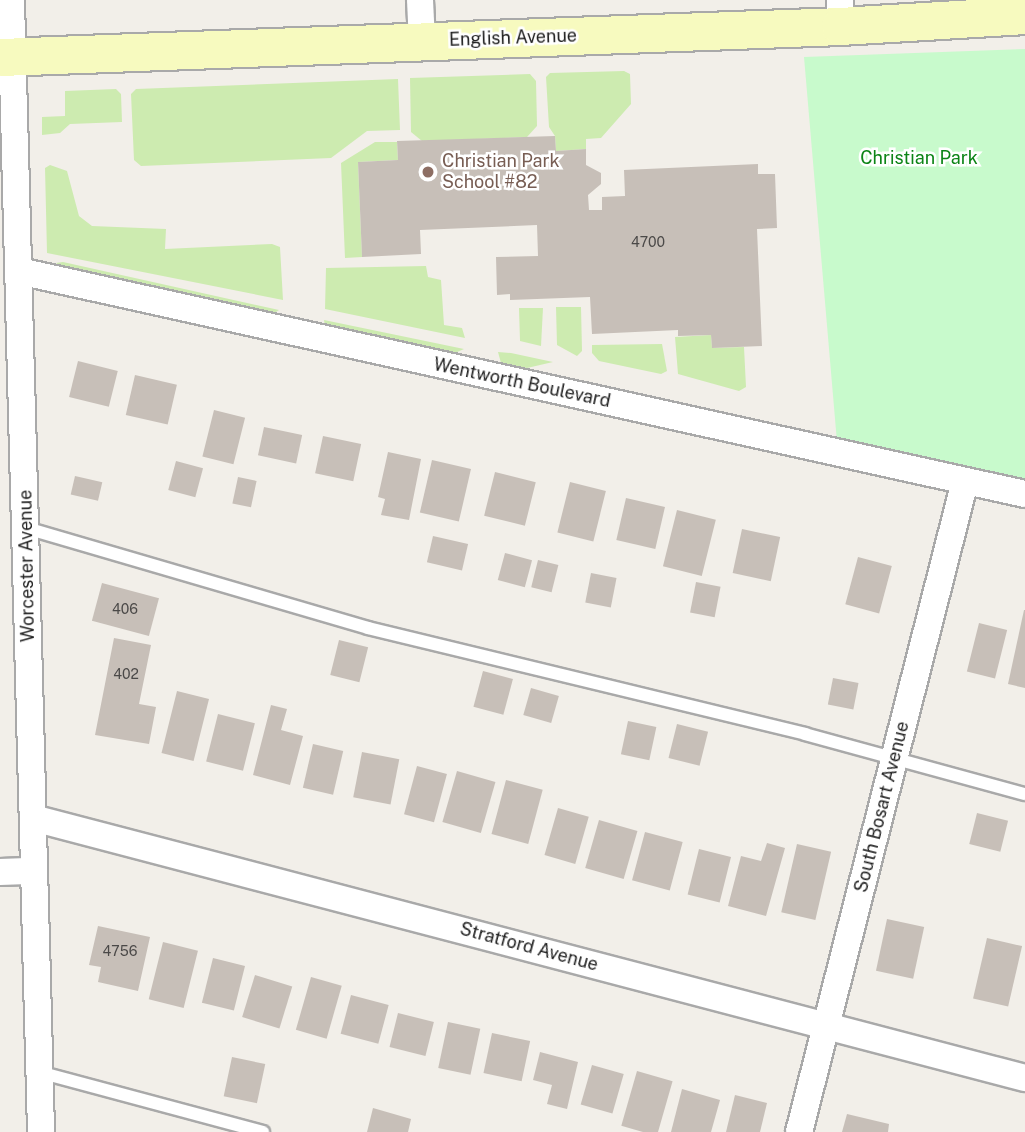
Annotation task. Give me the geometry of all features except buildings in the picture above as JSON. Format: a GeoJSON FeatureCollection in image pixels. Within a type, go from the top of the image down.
{"type":"FeatureCollection","features":[{"type":"Feature","properties":{"kind":"main road","name":"English Avenue"},"geometry":{"type":"LineString","coordinates":[[6,57],[422,42],[840,13],[1025,15]]}},
{"type":"Feature","properties":{"kind":"street","name":"Worcester Avenue"},"geometry":{"type":"LineString","coordinates":[[11,0],[6,57],[19,271],[12,480],[26,528],[41,1132]]}},
{"type":"Feature","properties":{"kind":"street"},"geometry":{"type":"LineString","coordinates":[[421,0],[422,42]]}},
{"type":"Feature","properties":{"kind":"street","name":"Wentworth Boulevard"},"geometry":{"type":"LineString","coordinates":[[19,271],[1025,494]]}},
{"type":"Feature","properties":{"kind":"street","name":"South Bosart Avenue"},"geometry":{"type":"LineString","coordinates":[[799,1132],[965,481]]}},
{"type":"Feature","properties":{"kind":"street","name":"Stratford Avenue"},"geometry":{"type":"LineString","coordinates":[[33,818],[1025,1077]]}},
{"type":"Feature","properties":{"kind":"street"},"geometry":{"type":"LineString","coordinates":[[0,872],[34,871]]}},
{"type":"Feature","properties":{"kind":"lane"},"geometry":{"type":"LineString","coordinates":[[26,528],[368,628],[805,734],[894,761],[1025,794]]}},
{"type":"Feature","properties":{"kind":"lane"},"geometry":{"type":"LineString","coordinates":[[39,1072],[263,1132]]}},
{"type":"Feature","properties":{"kind":"green space","name":"Christian Park"},"geometry":{"type":"Polygon","coordinates":[[[1025,49],[1025,483],[837,442],[804,57],[1025,49]]]}},
{"type":"Feature","properties":{"kind":"green space"},"geometry":{"type":"Polygon","coordinates":[[[624,71],[630,74],[631,104],[601,138],[586,139],[586,149],[556,151],[555,136],[549,127],[546,77],[550,73],[624,71]]]}},
{"type":"Feature","properties":{"kind":"green space"},"geometry":{"type":"Polygon","coordinates":[[[530,74],[536,81],[537,126],[527,137],[422,141],[411,132],[410,78],[530,74]]]}},
{"type":"Feature","properties":{"kind":"green space"},"geometry":{"type":"Polygon","coordinates":[[[398,79],[400,130],[367,131],[331,158],[141,166],[134,160],[131,94],[136,89],[398,79]]]}},
{"type":"Feature","properties":{"kind":"green space"},"geometry":{"type":"Polygon","coordinates":[[[116,89],[121,94],[122,122],[70,124],[60,133],[42,135],[42,117],[65,116],[65,91],[116,89]]]}},
{"type":"Feature","properties":{"kind":"green space"},"geometry":{"type":"Polygon","coordinates":[[[375,142],[397,142],[398,160],[358,162],[362,257],[345,258],[341,163],[375,142]]]}},
{"type":"Feature","properties":{"kind":"green space"},"geometry":{"type":"Polygon","coordinates":[[[50,165],[67,171],[79,216],[92,226],[166,229],[165,249],[272,244],[280,247],[283,300],[47,253],[45,168],[50,165]]]}},
{"type":"Feature","properties":{"kind":"green space"},"geometry":{"type":"Polygon","coordinates":[[[63,262],[279,310],[271,315],[69,273],[56,263],[63,262]]]}},
{"type":"Feature","properties":{"kind":"green space"},"geometry":{"type":"Polygon","coordinates":[[[426,266],[428,277],[441,280],[444,325],[462,328],[465,338],[325,309],[326,268],[426,266]]]}},
{"type":"Feature","properties":{"kind":"green space"},"geometry":{"type":"Polygon","coordinates":[[[556,307],[581,307],[582,351],[577,356],[557,345],[556,307]]]}},
{"type":"Feature","properties":{"kind":"green space"},"geometry":{"type":"Polygon","coordinates":[[[519,308],[543,308],[541,346],[520,341],[519,308]]]}},
{"type":"Feature","properties":{"kind":"green space"},"geometry":{"type":"Polygon","coordinates":[[[324,320],[464,349],[448,356],[325,326],[324,320]]]}},
{"type":"Feature","properties":{"kind":"green space"},"geometry":{"type":"Polygon","coordinates":[[[711,335],[712,348],[744,347],[746,387],[739,391],[678,374],[675,337],[711,335]]]}},
{"type":"Feature","properties":{"kind":"green space"},"geometry":{"type":"Polygon","coordinates":[[[662,344],[667,371],[661,374],[599,361],[592,353],[592,345],[662,344]]]}},
{"type":"Feature","properties":{"kind":"green space"},"geometry":{"type":"Polygon","coordinates":[[[498,352],[553,362],[527,368],[508,365],[501,363],[498,352]]]}},
{"type":"Feature","properties":{"kind":"place","name":"Christian Park School #82"},"geometry":{"type":"Point","coordinates":[428,172]}}]}
